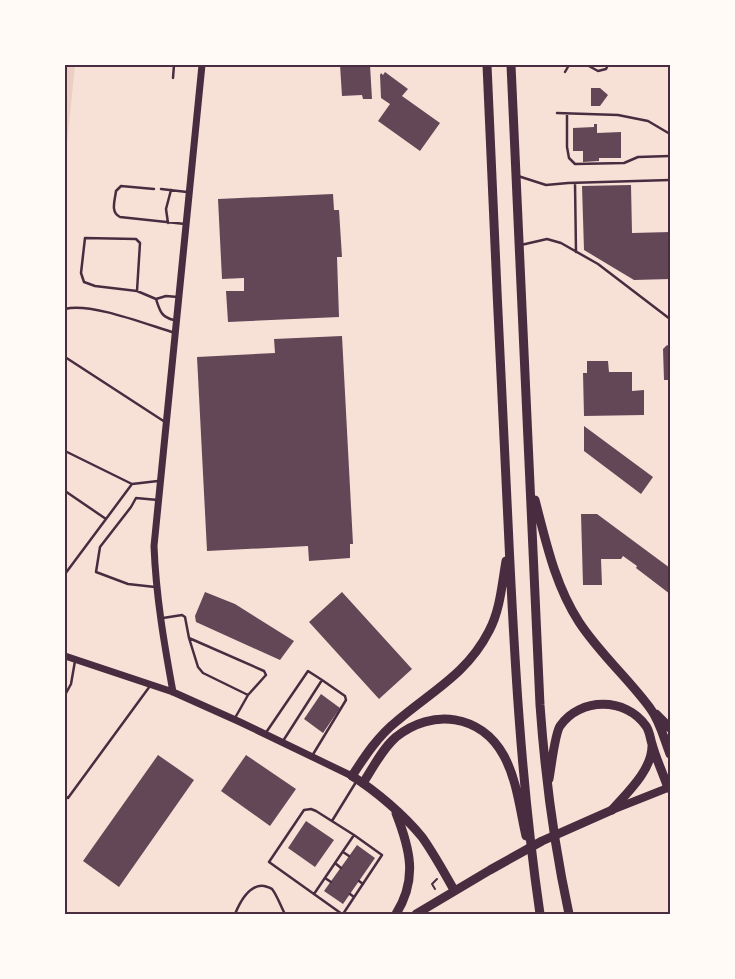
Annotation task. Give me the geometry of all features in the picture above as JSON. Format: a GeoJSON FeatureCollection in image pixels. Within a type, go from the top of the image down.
{"type":"FeatureCollection","features":[{"type":"Feature","properties":{"kind":"main road"},"geometry":{"type":"LineString","coordinates":[[487,65],[509,549],[519,714],[534,872],[540,914]]}},
{"type":"Feature","properties":{"kind":"main road"},"geometry":{"type":"LineString","coordinates":[[511,65],[540,705],[548,789],[559,866],[569,914]]}},
{"type":"Feature","properties":{"kind":"main road"},"geometry":{"type":"LineString","coordinates":[[530,482],[551,564],[578,621],[598,650],[651,710],[670,728]]}},
{"type":"Feature","properties":{"kind":"main road"},"geometry":{"type":"LineString","coordinates":[[357,780],[367,754],[386,731],[462,670],[475,656],[490,629],[509,549]]}},
{"type":"Feature","properties":{"kind":"main road"},"geometry":{"type":"LineString","coordinates":[[416,914],[454,890],[542,841],[669,787],[645,726],[628,711],[608,704],[584,708],[570,715],[559,727],[548,789]]}},
{"type":"Feature","properties":{"kind":"main road"},"geometry":{"type":"LineString","coordinates":[[651,710],[670,754]]}},
{"type":"Feature","properties":{"kind":"main road"},"geometry":{"type":"LineString","coordinates":[[357,780],[395,738],[413,726],[443,720],[470,723],[480,728],[494,740],[504,756],[514,782],[534,872]]}},
{"type":"Feature","properties":{"kind":"main road"},"geometry":{"type":"LineString","coordinates":[[612,810],[646,769],[651,757],[652,744]]}},
{"type":"Feature","properties":{"kind":"main road"},"geometry":{"type":"LineString","coordinates":[[357,780],[408,822],[436,858],[454,890]]}},
{"type":"Feature","properties":{"kind":"main road"},"geometry":{"type":"LineString","coordinates":[[395,810],[406,839],[410,864],[408,887],[403,903],[396,914]]}},
{"type":"Feature","properties":{"kind":"street"},"geometry":{"type":"LineString","coordinates":[[173,692],[160,619],[154,546],[202,65]]}},
{"type":"Feature","properties":{"kind":"street"},"geometry":{"type":"LineString","coordinates":[[65,656],[173,692],[266,734],[357,780]]}},
{"type":"Feature","properties":{"kind":"lane"},"geometry":{"type":"LineString","coordinates":[[173,78],[174,65]]}},
{"type":"Feature","properties":{"kind":"lane"},"geometry":{"type":"LineString","coordinates":[[564,65],[565,72],[569,65]]}},
{"type":"Feature","properties":{"kind":"lane"},"geometry":{"type":"LineString","coordinates":[[587,65],[598,71],[606,69],[608,65]]}},
{"type":"Feature","properties":{"kind":"lane"},"geometry":{"type":"LineString","coordinates":[[557,113],[618,114],[648,121],[670,134]]}},
{"type":"Feature","properties":{"kind":"lane"},"geometry":{"type":"LineString","coordinates":[[567,114],[567,147],[569,158],[575,164],[624,163],[638,157],[670,156]]}},
{"type":"Feature","properties":{"kind":"lane"},"geometry":{"type":"LineString","coordinates":[[516,176],[546,185],[574,182],[670,180]]}},
{"type":"Feature","properties":{"kind":"lane"},"geometry":{"type":"LineString","coordinates":[[574,182],[576,252]]}},
{"type":"Feature","properties":{"kind":"lane"},"geometry":{"type":"LineString","coordinates":[[154,189],[121,186],[116,191],[114,211],[120,217],[186,224]]}},
{"type":"Feature","properties":{"kind":"lane"},"geometry":{"type":"LineString","coordinates":[[162,189],[190,192]]}},
{"type":"Feature","properties":{"kind":"lane"},"geometry":{"type":"LineString","coordinates":[[168,223],[166,209],[171,190]]}},
{"type":"Feature","properties":{"kind":"lane"},"geometry":{"type":"LineString","coordinates":[[137,291],[139,241],[118,238],[85,238],[81,273],[84,282],[95,286],[137,291],[156,299],[166,296],[179,298]]}},
{"type":"Feature","properties":{"kind":"lane"},"geometry":{"type":"LineString","coordinates":[[519,245],[547,239],[561,243],[598,264],[670,319]]}},
{"type":"Feature","properties":{"kind":"lane"},"geometry":{"type":"LineString","coordinates":[[156,299],[160,311],[166,318],[177,320]]}},
{"type":"Feature","properties":{"kind":"lane"},"geometry":{"type":"LineString","coordinates":[[65,309],[72,307],[99,311],[176,333]]}},
{"type":"Feature","properties":{"kind":"lane"},"geometry":{"type":"LineString","coordinates":[[65,357],[167,423]]}},
{"type":"Feature","properties":{"kind":"lane"},"geometry":{"type":"LineString","coordinates":[[65,451],[132,484],[161,481]]}},
{"type":"Feature","properties":{"kind":"lane"},"geometry":{"type":"LineString","coordinates":[[65,574],[132,484]]}},
{"type":"Feature","properties":{"kind":"lane"},"geometry":{"type":"LineString","coordinates":[[65,491],[106,519]]}},
{"type":"Feature","properties":{"kind":"lane"},"geometry":{"type":"LineString","coordinates":[[156,587],[128,584],[96,572],[100,547],[136,498],[159,500]]}},
{"type":"Feature","properties":{"kind":"lane"},"geometry":{"type":"LineString","coordinates":[[160,619],[182,614],[185,617],[198,667],[203,673],[248,695]]}},
{"type":"Feature","properties":{"kind":"lane"},"geometry":{"type":"LineString","coordinates":[[189,638],[264,671],[266,675],[248,695],[234,719]]}},
{"type":"Feature","properties":{"kind":"lane"},"geometry":{"type":"LineString","coordinates":[[65,695],[71,684],[75,659]]}},
{"type":"Feature","properties":{"kind":"lane"},"geometry":{"type":"LineString","coordinates":[[266,734],[308,671],[345,696],[346,700],[311,758]]}},
{"type":"Feature","properties":{"kind":"lane"},"geometry":{"type":"LineString","coordinates":[[282,742],[322,680]]}},
{"type":"Feature","properties":{"kind":"lane"},"geometry":{"type":"LineString","coordinates":[[65,796],[68,798],[151,685]]}},
{"type":"Feature","properties":{"kind":"lane"},"geometry":{"type":"LineString","coordinates":[[332,821],[357,780]]}},
{"type":"Feature","properties":{"kind":"lane"},"geometry":{"type":"LineString","coordinates":[[311,809],[354,836],[382,855],[343,914],[269,862],[304,810],[311,809]]}},
{"type":"Feature","properties":{"kind":"lane"},"geometry":{"type":"LineString","coordinates":[[314,894],[354,836]]}},
{"type":"Feature","properties":{"kind":"lane"},"geometry":{"type":"LineString","coordinates":[[343,852],[349,856]]}},
{"type":"Feature","properties":{"kind":"lane"},"geometry":{"type":"LineString","coordinates":[[335,863],[341,868]]}},
{"type":"Feature","properties":{"kind":"lane"},"geometry":{"type":"LineString","coordinates":[[368,869],[372,872]]}},
{"type":"Feature","properties":{"kind":"lane"},"geometry":{"type":"LineString","coordinates":[[325,878],[331,882]]}},
{"type":"Feature","properties":{"kind":"lane"},"geometry":{"type":"LineString","coordinates":[[359,881],[363,884]]}},
{"type":"Feature","properties":{"kind":"lane"},"geometry":{"type":"LineString","coordinates":[[235,914],[250,890],[257,886],[272,889],[285,914]]}},
{"type":"Feature","properties":{"kind":"lane"},"geometry":{"type":"LineString","coordinates":[[350,894],[354,898]]}},
{"type":"Feature","properties":{"kind":"path"},"geometry":{"type":"LineString","coordinates":[[435,889],[432,884],[437,879]]}},
{"type":"Feature","properties":{"kind":"shaded area"},"geometry":{"type":"Polygon","coordinates":[[[65,65],[75,65],[65,164],[65,65]]]}},
{"type":"Feature","properties":{"kind":"building"},"geometry":{"type":"Polygon","coordinates":[[[340,65],[370,65],[372,99],[363,99],[362,95],[342,96],[340,65]]]}},
{"type":"Feature","properties":{"kind":"building"},"geometry":{"type":"Polygon","coordinates":[[[385,72],[408,89],[402,96],[440,123],[420,151],[378,121],[390,104],[381,98],[380,75],[381,73],[383,75],[385,72]]]}},
{"type":"Feature","properties":{"kind":"building"},"geometry":{"type":"Polygon","coordinates":[[[591,88],[600,88],[608,95],[600,106],[591,106],[591,88]]]}},
{"type":"Feature","properties":{"kind":"building"},"geometry":{"type":"Polygon","coordinates":[[[594,124],[597,124],[597,133],[621,132],[621,158],[599,158],[599,161],[583,162],[583,151],[573,151],[573,128],[594,127],[594,124]]]}},
{"type":"Feature","properties":{"kind":"building"},"geometry":{"type":"Polygon","coordinates":[[[631,185],[632,233],[670,232],[670,279],[634,280],[584,250],[582,186],[631,185]]]}},
{"type":"Feature","properties":{"kind":"building"},"geometry":{"type":"Polygon","coordinates":[[[333,194],[334,210],[339,210],[342,257],[337,257],[339,317],[228,322],[226,291],[244,291],[244,278],[222,279],[218,199],[333,194]]]}},
{"type":"Feature","properties":{"kind":"building"},"geometry":{"type":"Polygon","coordinates":[[[342,336],[353,544],[350,544],[350,558],[309,561],[308,546],[207,551],[197,357],[275,353],[274,339],[342,336]]]}},
{"type":"Feature","properties":{"kind":"building"},"geometry":{"type":"Polygon","coordinates":[[[667,345],[670,347],[670,380],[664,380],[663,349],[667,345]]]}},
{"type":"Feature","properties":{"kind":"building"},"geometry":{"type":"Polygon","coordinates":[[[587,361],[608,361],[609,372],[632,372],[632,391],[644,390],[644,415],[584,416],[583,373],[587,373],[587,361]]]}},
{"type":"Feature","properties":{"kind":"building"},"geometry":{"type":"Polygon","coordinates":[[[584,426],[653,477],[641,494],[584,451],[584,426]]]}},
{"type":"Feature","properties":{"kind":"building"},"geometry":{"type":"Polygon","coordinates":[[[581,514],[597,514],[670,568],[670,594],[623,556],[621,559],[601,559],[602,585],[583,585],[581,514]]]}},
{"type":"Feature","properties":{"kind":"building"},"geometry":{"type":"Polygon","coordinates":[[[205,592],[235,604],[294,641],[280,660],[196,622],[195,616],[205,592]]]}},
{"type":"Feature","properties":{"kind":"building"},"geometry":{"type":"Polygon","coordinates":[[[342,592],[412,669],[379,699],[309,622],[342,592]]]}},
{"type":"Feature","properties":{"kind":"building"},"geometry":{"type":"Polygon","coordinates":[[[321,694],[340,708],[323,733],[304,719],[321,694]]]}},
{"type":"Feature","properties":{"kind":"building"},"geometry":{"type":"Polygon","coordinates":[[[158,755],[194,780],[119,887],[83,861],[158,755]]]}},
{"type":"Feature","properties":{"kind":"building"},"geometry":{"type":"Polygon","coordinates":[[[246,755],[296,789],[270,826],[221,791],[246,755]]]}},
{"type":"Feature","properties":{"kind":"building"},"geometry":{"type":"Polygon","coordinates":[[[306,821],[334,840],[315,867],[288,848],[306,821]]]}},
{"type":"Feature","properties":{"kind":"building"},"geometry":{"type":"Polygon","coordinates":[[[357,845],[375,858],[343,904],[324,891],[357,845]]]}}]}
